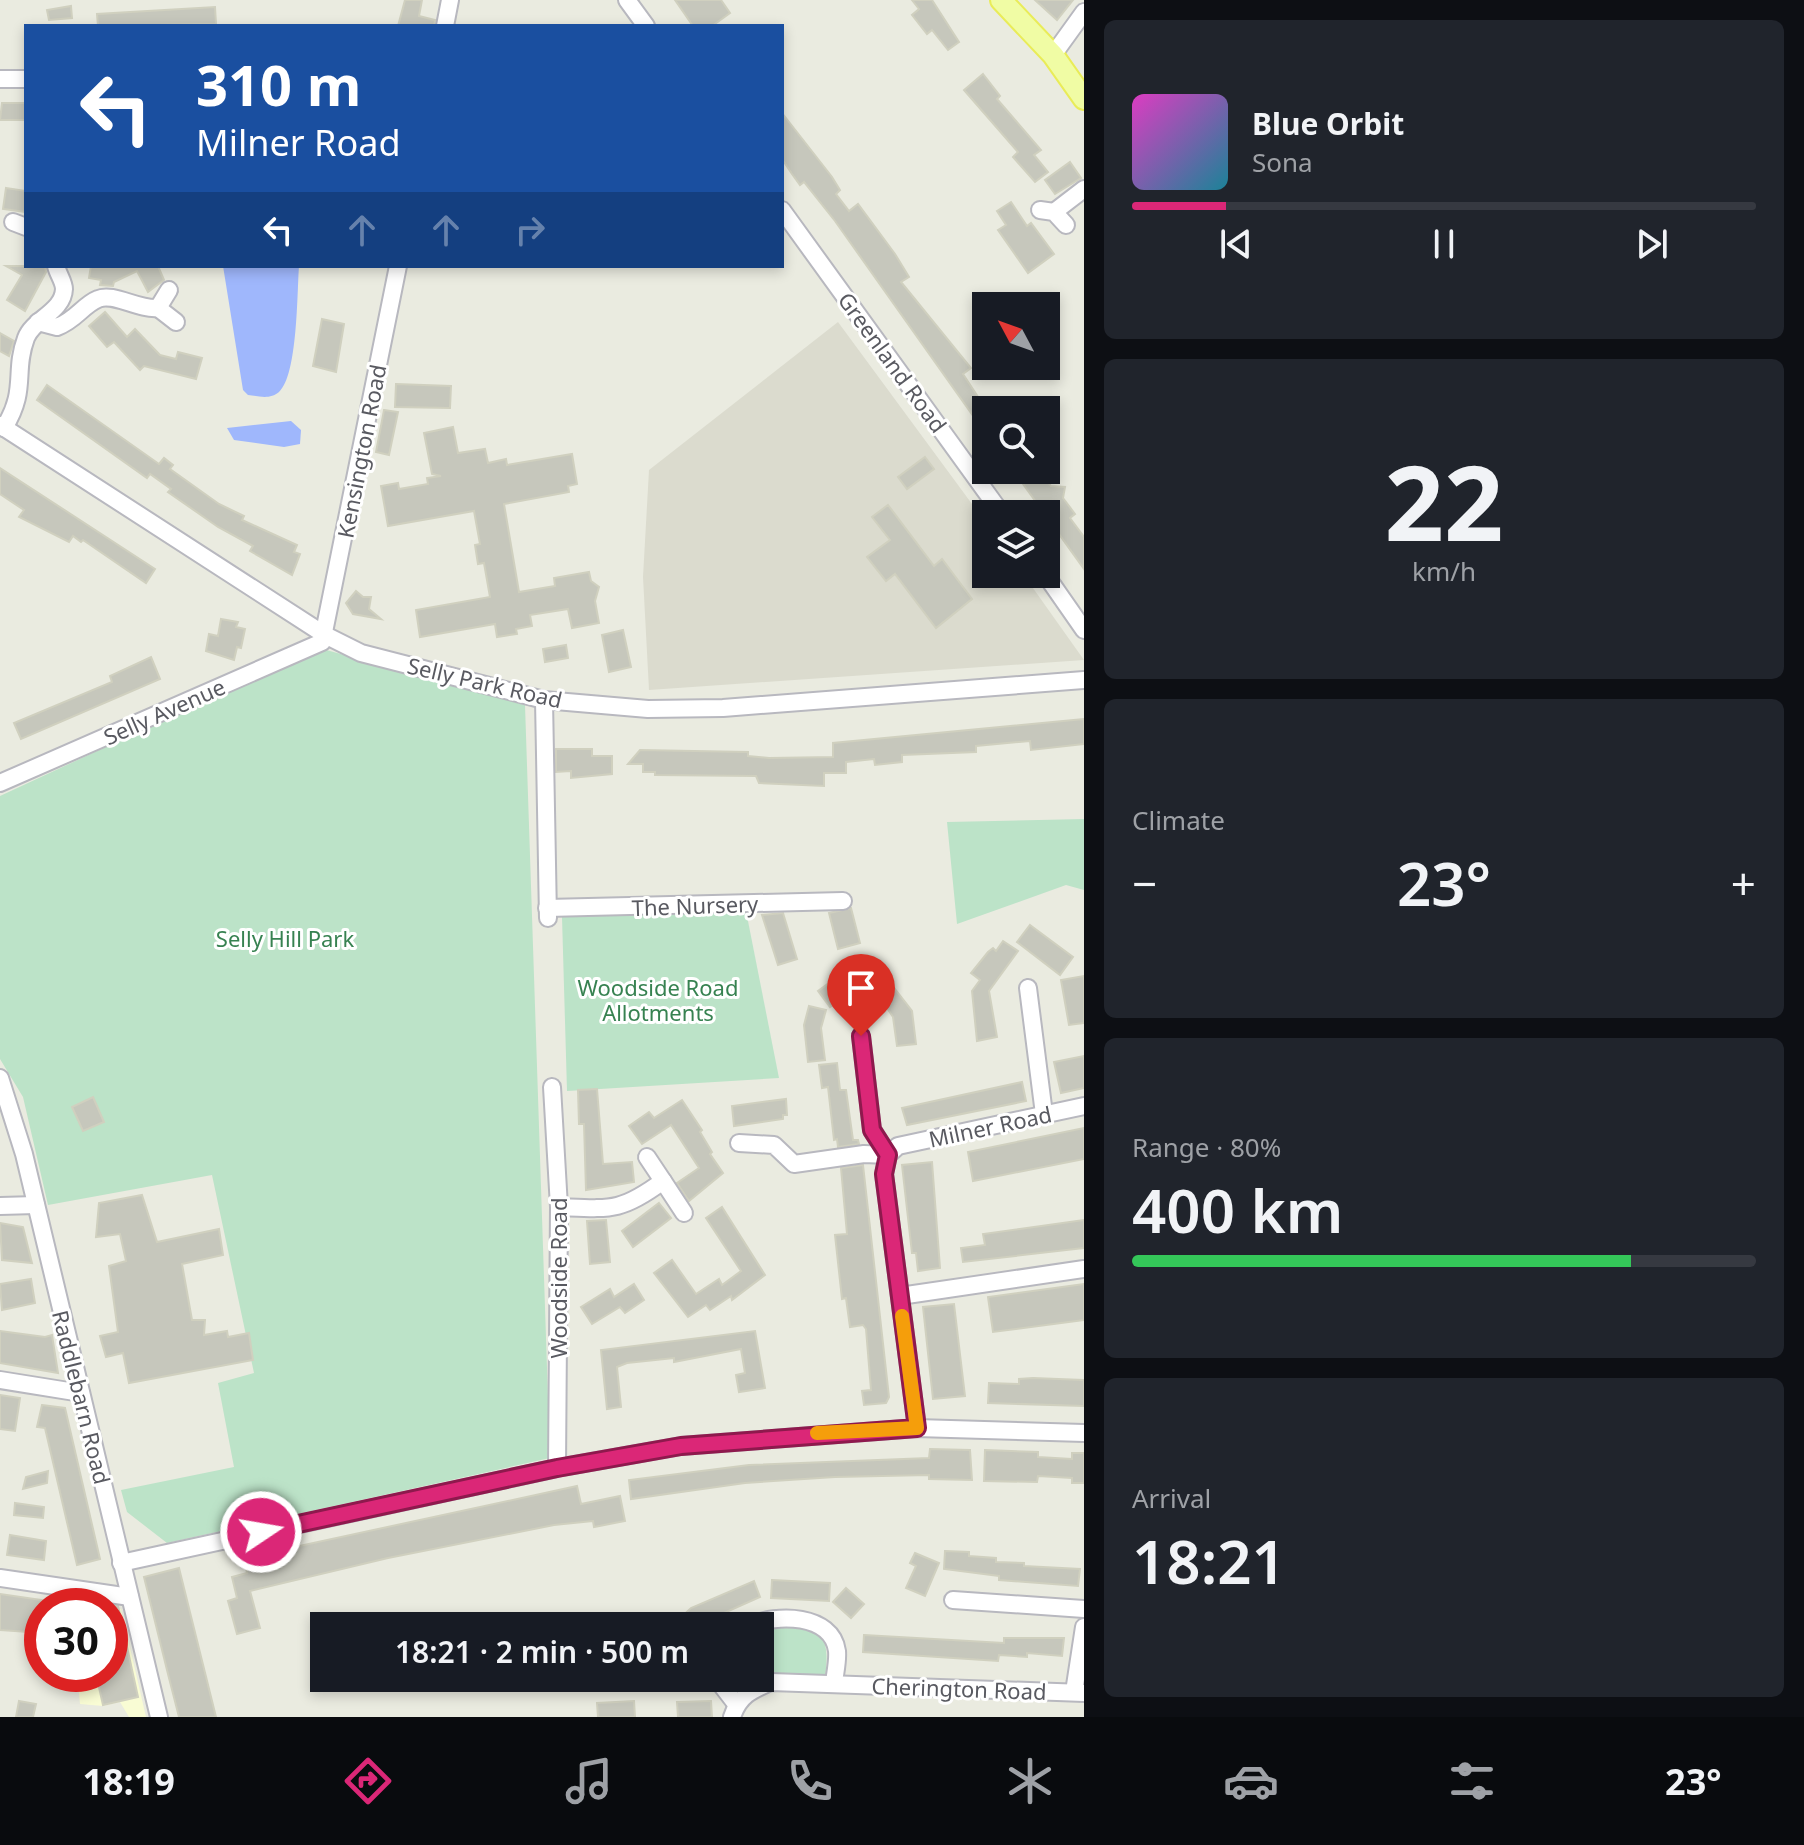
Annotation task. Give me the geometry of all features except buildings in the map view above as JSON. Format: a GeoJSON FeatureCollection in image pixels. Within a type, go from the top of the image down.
{"type":"FeatureCollection","features":[{"type":"Feature","properties":{"kind":"main road"},"geometry":{"type":"LineString","coordinates":[[1001,0],[1053,55],[1084,99]]}},
{"type":"Feature","properties":{"kind":"street"},"geometry":{"type":"LineString","coordinates":[[445,24],[450,0]]}},
{"type":"Feature","properties":{"kind":"street"},"geometry":{"type":"LineString","coordinates":[[627,0],[645,24]]}},
{"type":"Feature","properties":{"kind":"street"},"geometry":{"type":"LineString","coordinates":[[1053,55],[1084,12]]}},
{"type":"Feature","properties":{"kind":"street"},"geometry":{"type":"LineString","coordinates":[[0,79],[24,79]]}},
{"type":"Feature","properties":{"kind":"street"},"geometry":{"type":"LineString","coordinates":[[1066,225],[1047,211],[1084,189]]}},
{"type":"Feature","properties":{"kind":"street","name":"Greenland Road"},"geometry":{"type":"LineString","coordinates":[[784,213],[992,500]]}},
{"type":"Feature","properties":{"kind":"street"},"geometry":{"type":"LineString","coordinates":[[2,426],[20,398],[20,360],[25,339],[62,297],[65,287],[57,268]]}},
{"type":"Feature","properties":{"kind":"street","name":"Kensington Road"},"geometry":{"type":"LineString","coordinates":[[325,635],[398,268]]}},
{"type":"Feature","properties":{"kind":"street"},"geometry":{"type":"LineString","coordinates":[[158,308],[169,290]]}},
{"type":"Feature","properties":{"kind":"street"},"geometry":{"type":"LineString","coordinates":[[38,322],[57,327],[80,315],[97,299],[106,297],[145,309],[158,308],[176,322]]}},
{"type":"Feature","properties":{"kind":"street","name":"Selly Park Road"},"geometry":{"type":"LineString","coordinates":[[2,426],[325,635],[361,653],[544,700],[648,709],[723,708],[1084,680]]}},
{"type":"Feature","properties":{"kind":"street"},"geometry":{"type":"LineString","coordinates":[[1055,588],[1084,630]]}},
{"type":"Feature","properties":{"kind":"street","name":"Selly Avenue"},"geometry":{"type":"LineString","coordinates":[[0,783],[322,642],[325,635]]}},
{"type":"Feature","properties":{"kind":"street","name":"The Nursery"},"geometry":{"type":"LineString","coordinates":[[544,700],[548,914],[843,901]]}},
{"type":"Feature","properties":{"kind":"street"},"geometry":{"type":"LineString","coordinates":[[1028,988],[1044,1114]]}},
{"type":"Feature","properties":{"kind":"street"},"geometry":{"type":"LineString","coordinates":[[861,1036],[872,1130],[888,1155],[884,1174],[917,1428]]}},
{"type":"Feature","properties":{"kind":"street","name":"Raddlebarn Road"},"geometry":{"type":"LineString","coordinates":[[0,1078],[36,1205],[159,1717]]}},
{"type":"Feature","properties":{"kind":"street","name":"Woodside Road"},"geometry":{"type":"LineString","coordinates":[[552,1087],[559,1207],[557,1468]]}},
{"type":"Feature","properties":{"kind":"street","name":"Milner Road"},"geometry":{"type":"LineString","coordinates":[[888,1155],[898,1146],[1084,1106]]}},
{"type":"Feature","properties":{"kind":"street"},"geometry":{"type":"LineString","coordinates":[[739,1143],[774,1145],[794,1164],[864,1154],[888,1155]]}},
{"type":"Feature","properties":{"kind":"street"},"geometry":{"type":"LineString","coordinates":[[647,1157],[684,1213]]}},
{"type":"Feature","properties":{"kind":"street"},"geometry":{"type":"LineString","coordinates":[[559,1207],[612,1209],[633,1203],[663,1181]]}},
{"type":"Feature","properties":{"kind":"street"},"geometry":{"type":"LineString","coordinates":[[0,1206],[36,1205]]}},
{"type":"Feature","properties":{"kind":"street"},"geometry":{"type":"LineString","coordinates":[[900,1296],[1084,1269]]}},
{"type":"Feature","properties":{"kind":"street"},"geometry":{"type":"LineString","coordinates":[[0,1380],[81,1393]]}},
{"type":"Feature","properties":{"kind":"street"},"geometry":{"type":"LineString","coordinates":[[121,1563],[557,1468],[681,1446],[746,1438],[917,1428],[1084,1433]]}},
{"type":"Feature","properties":{"kind":"street"},"geometry":{"type":"LineString","coordinates":[[0,1578],[130,1597]]}},
{"type":"Feature","properties":{"kind":"street"},"geometry":{"type":"LineString","coordinates":[[953,1600],[1084,1609]]}},
{"type":"Feature","properties":{"kind":"street"},"geometry":{"type":"LineString","coordinates":[[774,1620],[792,1619],[821,1625],[831,1634],[837,1651],[834,1683]]}},
{"type":"Feature","properties":{"kind":"street"},"geometry":{"type":"LineString","coordinates":[[1079,1692],[1084,1627]]}},
{"type":"Feature","properties":{"kind":"street","name":"Cherington Road"},"geometry":{"type":"LineString","coordinates":[[724,1692],[734,1711],[748,1691],[771,1682],[1079,1692]]}},
{"type":"Feature","properties":{"kind":"shaded area"},"geometry":{"type":"Polygon","coordinates":[[[838,322],[972,504],[972,588],[1033,588],[1084,660],[649,690],[643,577],[649,470],[838,322]]]}},
{"type":"Feature","properties":{"kind":"shaded area"},"geometry":{"type":"Polygon","coordinates":[[[128,1639],[146,1717],[129,1717],[120,1702],[103,1706],[80,1704],[79,1692],[128,1692],[128,1639]]]}},
{"type":"Feature","properties":{"kind":"green space","name":"Selly Hill Park"},"geometry":{"type":"Polygon","coordinates":[[[319,648],[525,705],[550,1458],[167,1543],[127,1512],[121,1490],[234,1467],[218,1383],[254,1373],[212,1175],[48,1205],[23,1097],[0,1059],[0,796],[319,648]]]}},
{"type":"Feature","properties":{"kind":"green space"},"geometry":{"type":"Polygon","coordinates":[[[1084,819],[1084,890],[1066,885],[957,924],[947,822],[1084,819]]]}},
{"type":"Feature","properties":{"kind":"green space","name":"Woodside Road Allotments"},"geometry":{"type":"Polygon","coordinates":[[[746,911],[779,1078],[567,1091],[562,917],[746,911]]]}},
{"type":"Feature","properties":{"kind":"green space"},"geometry":{"type":"Polygon","coordinates":[[[789,1624],[819,1635],[826,1647],[825,1679],[774,1688],[774,1626],[789,1624]]]}},
{"type":"Feature","properties":{"kind":"water"},"geometry":{"type":"Polygon","coordinates":[[[223,268],[299,268],[293,352],[285,383],[272,396],[248,395],[243,390],[223,268]]]}},
{"type":"Feature","properties":{"kind":"water"},"geometry":{"type":"Polygon","coordinates":[[[291,421],[301,430],[300,444],[284,447],[234,440],[227,428],[291,421]]]}},
{"type":"Feature","properties":{"kind":"slow traffic"},"geometry":{"type":"LineString","coordinates":[[817,1433],[917,1428],[902,1316]]}},
{"type":"Feature","properties":{"kind":"route"},"geometry":{"type":"LineString","coordinates":[[261,1532],[557,1468],[681,1446],[746,1438],[917,1428],[883,1165],[888,1155],[878,1144],[872,1130],[861,1036]]}}]}
